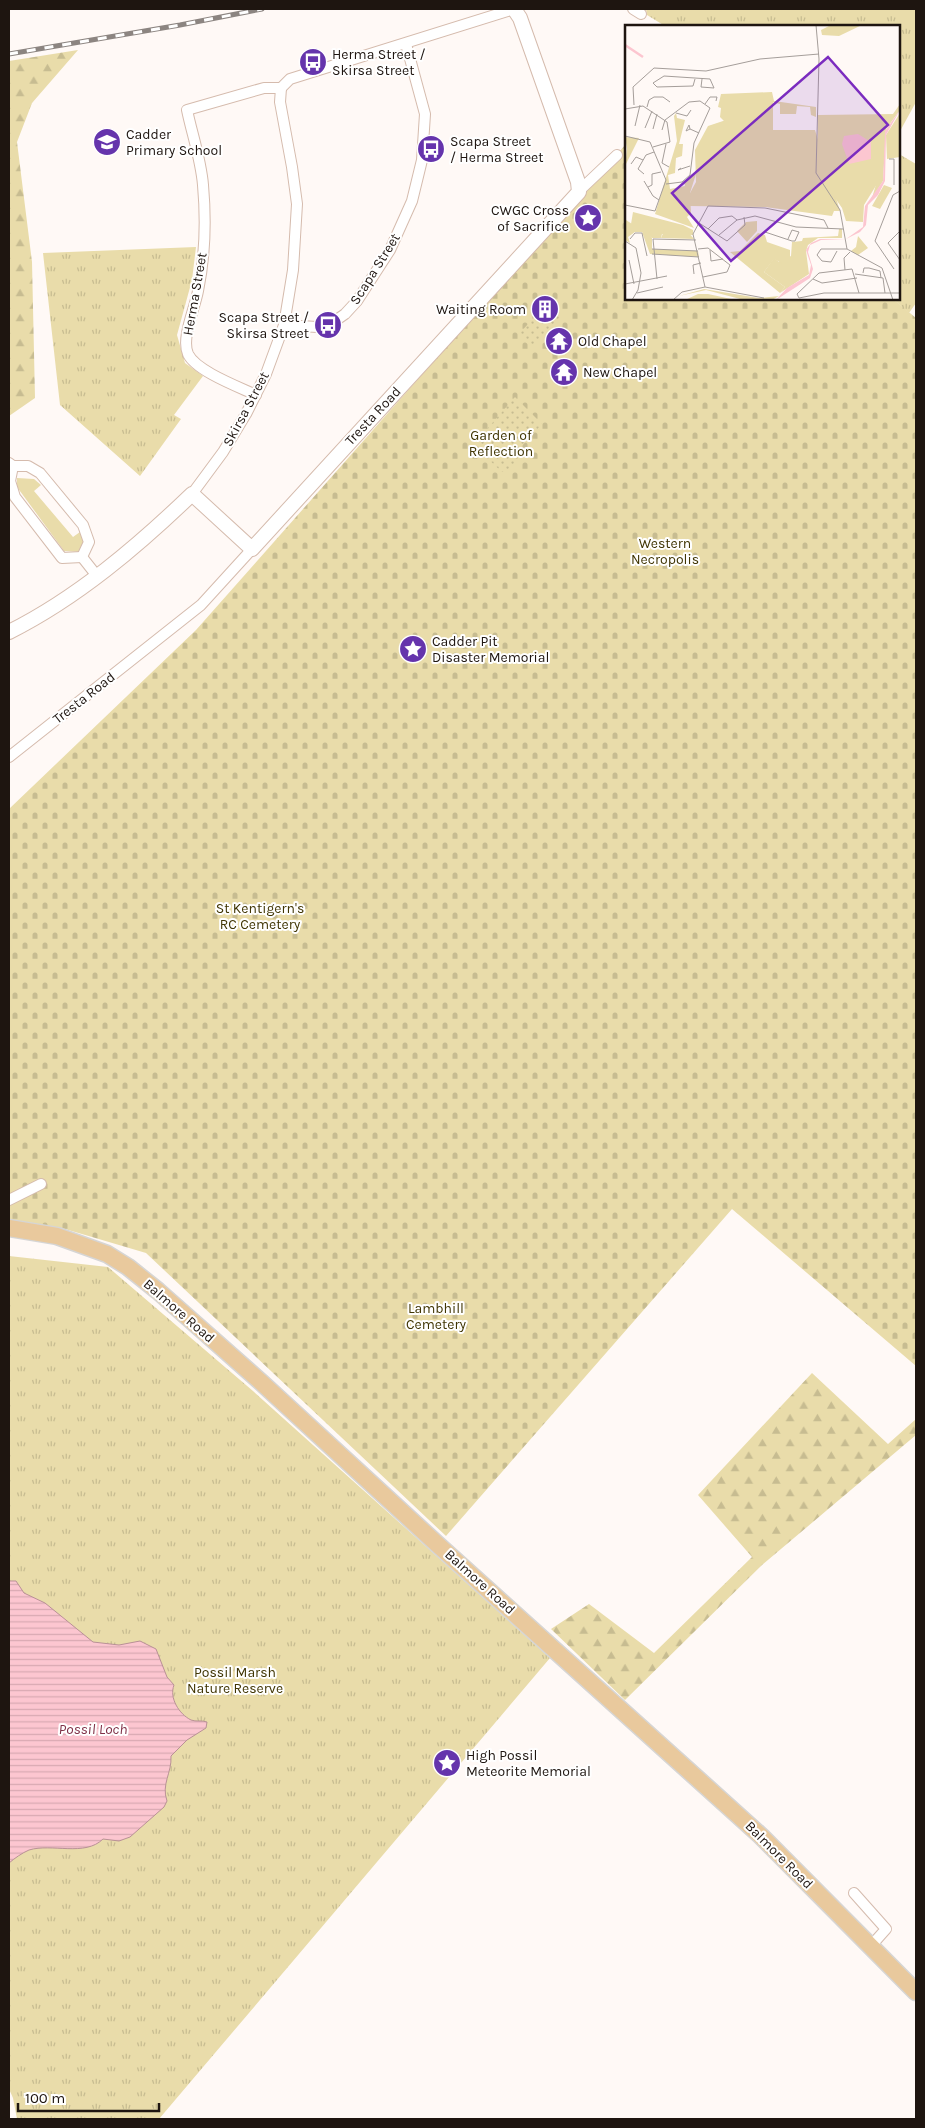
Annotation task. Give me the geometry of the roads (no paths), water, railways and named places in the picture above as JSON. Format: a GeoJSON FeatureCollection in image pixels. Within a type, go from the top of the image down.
{"type":"FeatureCollection","features":[{"type":"Feature","properties":{"kind":"main road","name":"Balmore Road"},"geometry":{"type":"LineString","coordinates":[[9,1228],[57,1236],[106,1254],[128,1267],[158,1291],[262,1382],[437,1544],[760,1836],[916,1992]]}},
{"type":"Feature","properties":{"kind":"street","name":"Herma Street"},"geometry":{"type":"LineString","coordinates":[[256,395],[210,373],[192,360],[188,353],[186,344],[198,290],[204,239],[203,183],[187,110],[264,88],[281,88],[290,79],[514,9]]}},
{"type":"Feature","properties":{"kind":"street"},"geometry":{"type":"LineString","coordinates":[[514,9],[520,18],[580,190]]}},
{"type":"Feature","properties":{"kind":"street","name":"Scapa Street"},"geometry":{"type":"LineString","coordinates":[[284,324],[317,327],[332,323],[345,314],[358,301],[390,250],[412,201],[422,160],[425,114],[406,44]]}},
{"type":"Feature","properties":{"kind":"street","name":"Skirsa Street"},"geometry":{"type":"LineString","coordinates":[[9,632],[50,609],[97,576],[169,516],[192,494],[223,452],[256,395],[266,374],[284,324],[293,270],[296,204],[292,167],[280,102],[281,88]]}},
{"type":"Feature","properties":{"kind":"street"},"geometry":{"type":"LineString","coordinates":[[580,190],[617,154]]}},
{"type":"Feature","properties":{"kind":"street","name":"Tresta Road"},"geometry":{"type":"LineString","coordinates":[[9,757],[201,605],[580,190]]}},
{"type":"Feature","properties":{"kind":"street"},"geometry":{"type":"LineString","coordinates":[[11,464],[28,466],[40,473],[83,525],[89,542],[82,558],[62,558],[15,497],[10,481],[11,464]]}},
{"type":"Feature","properties":{"kind":"street"},"geometry":{"type":"LineString","coordinates":[[192,494],[252,549]]}},
{"type":"Feature","properties":{"kind":"street"},"geometry":{"type":"LineString","coordinates":[[82,558],[97,576]]}},
{"type":"Feature","properties":{"kind":"street"},"geometry":{"type":"LineString","coordinates":[[9,1200],[41,1184]]}},
{"type":"Feature","properties":{"kind":"street"},"geometry":{"type":"LineString","coordinates":[[854,1893],[886,1929],[870,1947]]}},
{"type":"Feature","properties":{"kind":"water","name":"Possil Loch"},"geometry":{"type":"Polygon","coordinates":[[[9,1581],[16,1581],[24,1593],[45,1603],[93,1642],[119,1645],[140,1641],[156,1649],[167,1677],[174,1685],[174,1700],[179,1710],[191,1720],[207,1722],[206,1728],[187,1740],[171,1756],[165,1789],[167,1801],[164,1807],[130,1837],[119,1841],[103,1839],[96,1844],[78,1849],[38,1848],[29,1850],[9,1863],[9,1581]]]}},
{"type":"Feature","properties":{"kind":"railway"},"geometry":{"type":"LineString","coordinates":[[9,54],[262,9]]}},
{"type":"Feature","properties":{"kind":"place","name":"Herma Street / Skirsa Street"},"geometry":{"type":"Point","coordinates":[313,62]}},
{"type":"Feature","properties":{"kind":"place","name":"Cadder Primary School"},"geometry":{"type":"Point","coordinates":[107,142]}},
{"type":"Feature","properties":{"kind":"place","name":"Scapa Street / Herma Street"},"geometry":{"type":"Point","coordinates":[431,149]}},
{"type":"Feature","properties":{"kind":"place","name":"CWGC Cross of Sacrifice"},"geometry":{"type":"Point","coordinates":[588,218]}},
{"type":"Feature","properties":{"kind":"place","name":"Waiting Room"},"geometry":{"type":"Point","coordinates":[545,309]}},
{"type":"Feature","properties":{"kind":"place","name":"Scapa Street / Skirsa Street"},"geometry":{"type":"Point","coordinates":[328,325]}},
{"type":"Feature","properties":{"kind":"place","name":"Old Chapel"},"geometry":{"type":"Point","coordinates":[559,341]}},
{"type":"Feature","properties":{"kind":"place","name":"New Chapel"},"geometry":{"type":"Point","coordinates":[564,372]}},
{"type":"Feature","properties":{"kind":"place","name":"Cadder Pit Disaster Memorial"},"geometry":{"type":"Point","coordinates":[413,649]}},
{"type":"Feature","properties":{"kind":"place","name":"High Possil Meteorite Memorial"},"geometry":{"type":"Point","coordinates":[447,1763]}},
{"type":"Feature","properties":{"kind":"park label","name":"Garden of Reflection"},"geometry":{"type":"Point","coordinates":[501,444]}},
{"type":"Feature","properties":{"kind":"park label","name":"Western Necropolis"},"geometry":{"type":"Point","coordinates":[665,552]}},
{"type":"Feature","properties":{"kind":"park label","name":"St Kentigern's RC Cemetery"},"geometry":{"type":"Point","coordinates":[260,916]}},
{"type":"Feature","properties":{"kind":"park label","name":"Lambhill Cemetery"},"geometry":{"type":"Point","coordinates":[436,1316]}},
{"type":"Feature","properties":{"kind":"park label","name":"Possil Marsh Nature Reserve"},"geometry":{"type":"Point","coordinates":[235,1680]}}]}
